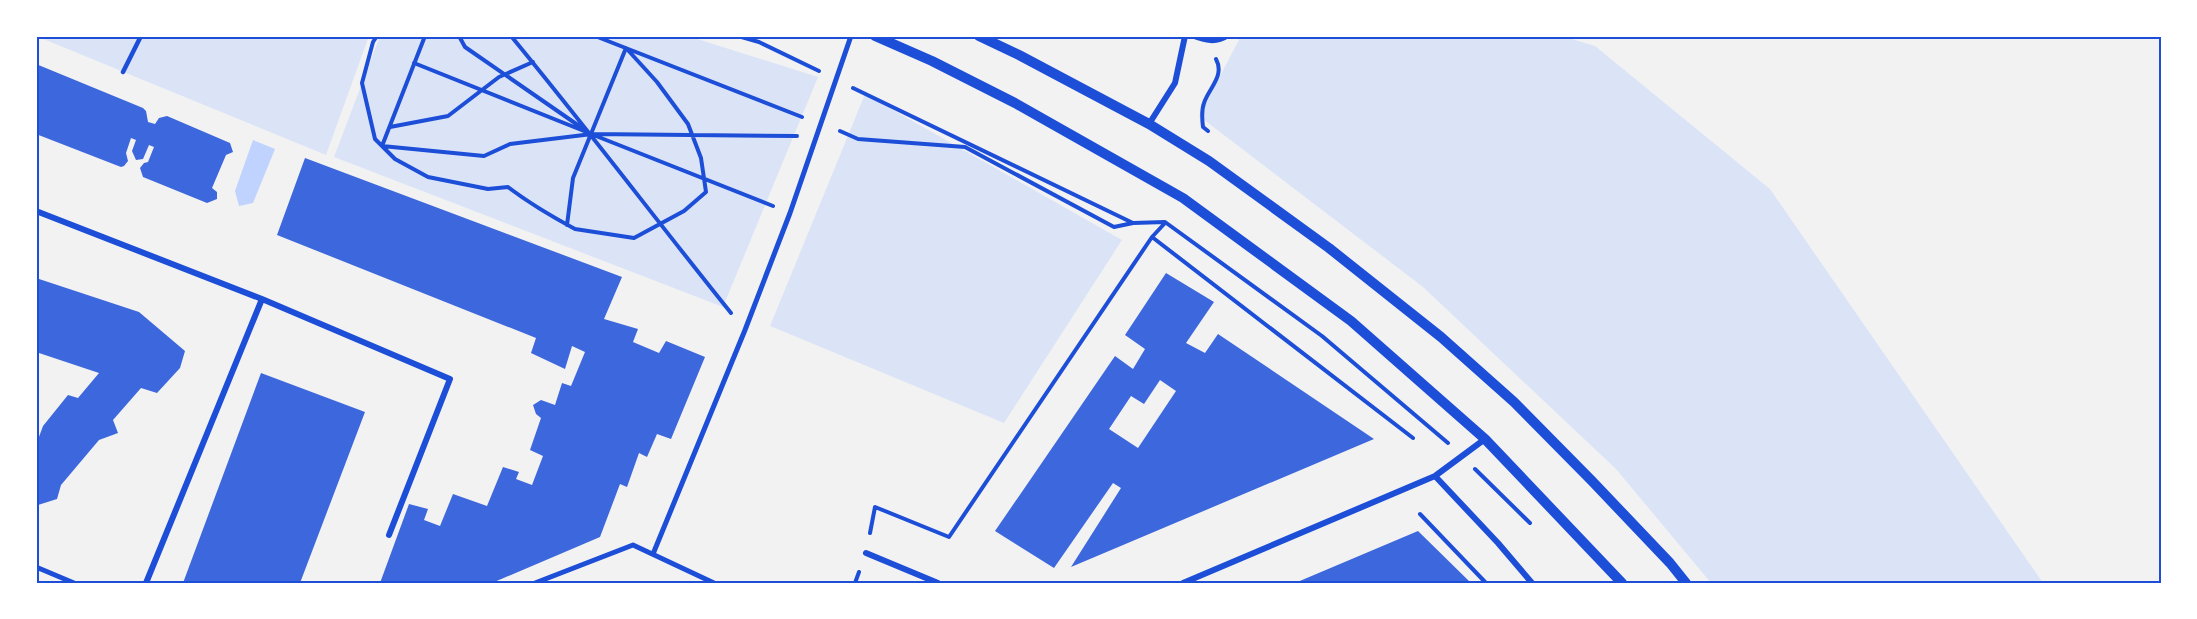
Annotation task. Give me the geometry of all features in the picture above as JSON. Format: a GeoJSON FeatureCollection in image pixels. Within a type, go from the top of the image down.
{"type":"FeatureCollection","features":[{"type":"Feature","properties":{"kind":"street"},"geometry":{"type":"LineString","coordinates":[[653,554],[745,330],[790,213],[851,36]]}},
{"type":"Feature","properties":{"kind":"street"},"geometry":{"type":"LineString","coordinates":[[875,36],[932,61],[1015,103],[1183,198],[1351,321],[1485,439],[1622,583]]}},
{"type":"Feature","properties":{"kind":"street"},"geometry":{"type":"LineString","coordinates":[[979,36],[1149,124],[1209,161],[1320,241],[1440,337],[1514,402],[1670,563],[1686,583]]}},
{"type":"Feature","properties":{"kind":"street"},"geometry":{"type":"LineString","coordinates":[[1149,124],[1175,83],[1185,36]]}},
{"type":"Feature","properties":{"kind":"street"},"geometry":{"type":"LineString","coordinates":[[36,211],[262,299],[450,379],[389,536]]}},
{"type":"Feature","properties":{"kind":"street"},"geometry":{"type":"LineString","coordinates":[[146,583],[262,299]]}},
{"type":"Feature","properties":{"kind":"street"},"geometry":{"type":"LineString","coordinates":[[1183,583],[1435,476],[1485,439]]}},
{"type":"Feature","properties":{"kind":"street"},"geometry":{"type":"LineString","coordinates":[[1435,476],[1532,583]]}},
{"type":"Feature","properties":{"kind":"street"},"geometry":{"type":"LineString","coordinates":[[535,583],[633,545],[714,583]]}},
{"type":"Feature","properties":{"kind":"street"},"geometry":{"type":"LineString","coordinates":[[866,553],[938,583]]}},
{"type":"Feature","properties":{"kind":"street"},"geometry":{"type":"LineString","coordinates":[[36,567],[74,583]]}},
{"type":"Feature","properties":{"kind":"lane"},"geometry":{"type":"LineString","coordinates":[[123,72],[141,36]]}},
{"type":"Feature","properties":{"kind":"lane"},"geometry":{"type":"LineString","coordinates":[[1192,36],[1210,42],[1228,36]]}},
{"type":"Feature","properties":{"kind":"path"},"geometry":{"type":"LineString","coordinates":[[376,36],[362,83],[375,139],[395,159],[428,177],[488,189],[508,187],[534,206],[575,229],[634,238],[684,211],[706,192],[701,158],[688,124],[657,81],[626,48]]}},
{"type":"Feature","properties":{"kind":"path"},"geometry":{"type":"LineString","coordinates":[[382,146],[425,36]]}},
{"type":"Feature","properties":{"kind":"path"},"geometry":{"type":"LineString","coordinates":[[459,36],[465,47],[591,134]]}},
{"type":"Feature","properties":{"kind":"path"},"geometry":{"type":"LineString","coordinates":[[511,36],[745,330]]}},
{"type":"Feature","properties":{"kind":"path"},"geometry":{"type":"LineString","coordinates":[[595,36],[858,139],[965,147],[1114,227],[1134,223],[1165,222],[1322,336],[1463,457],[1536,529]]}},
{"type":"Feature","properties":{"kind":"path"},"geometry":{"type":"LineString","coordinates":[[738,36],[759,42],[1134,223]]}},
{"type":"Feature","properties":{"kind":"path"},"geometry":{"type":"LineString","coordinates":[[1210,42],[1211,51],[1219,65],[1219,75],[1204,103],[1202,116],[1203,127],[1210,132]]}},
{"type":"Feature","properties":{"kind":"path"},"geometry":{"type":"LineString","coordinates":[[567,225],[573,178],[626,48]]}},
{"type":"Feature","properties":{"kind":"path"},"geometry":{"type":"LineString","coordinates":[[389,127],[448,116],[504,75],[532,62]]}},
{"type":"Feature","properties":{"kind":"path"},"geometry":{"type":"LineString","coordinates":[[414,63],[790,213]]}},
{"type":"Feature","properties":{"kind":"path"},"geometry":{"type":"LineString","coordinates":[[382,146],[484,156],[510,144],[591,134],[816,136]]}},
{"type":"Feature","properties":{"kind":"path"},"geometry":{"type":"LineString","coordinates":[[855,583],[866,553],[875,507],[949,537],[1152,237],[1165,222]]}},
{"type":"Feature","properties":{"kind":"path"},"geometry":{"type":"LineString","coordinates":[[1152,237],[1413,438]]}},
{"type":"Feature","properties":{"kind":"path"},"geometry":{"type":"LineString","coordinates":[[1420,514],[1486,583]]}},
{"type":"Feature","properties":{"kind":"shaded area"},"geometry":{"type":"Polygon","coordinates":[[[36,36],[369,36],[326,155],[36,36]]]}},
{"type":"Feature","properties":{"kind":"shaded area"},"geometry":{"type":"Polygon","coordinates":[[[380,36],[688,36],[818,77],[723,307],[334,157],[380,36]]]}},
{"type":"Feature","properties":{"kind":"shaded area"},"geometry":{"type":"Polygon","coordinates":[[[1241,36],[1562,36],[1595,46],[1770,189],[2043,583],[1711,583],[1616,469],[1423,287],[1199,116],[1241,36]]]}},
{"type":"Feature","properties":{"kind":"shaded area"},"geometry":{"type":"Polygon","coordinates":[[[865,94],[1122,240],[1004,423],[770,326],[865,94]]]}},
{"type":"Feature","properties":{"kind":"water"},"geometry":{"type":"Polygon","coordinates":[[[253,140],[275,149],[253,203],[239,206],[235,191],[253,140]]]}},
{"type":"Feature","properties":{"kind":"building"},"geometry":{"type":"Polygon","coordinates":[[[36,64],[143,108],[146,111],[148,122],[155,124],[159,118],[167,116],[230,143],[233,152],[226,155],[212,188],[217,192],[217,199],[207,203],[143,177],[140,168],[148,162],[154,147],[149,145],[143,159],[136,160],[132,151],[136,140],[131,138],[126,153],[128,161],[121,167],[36,134],[36,64]]]}},
{"type":"Feature","properties":{"kind":"building"},"geometry":{"type":"Polygon","coordinates":[[[305,158],[622,277],[604,319],[638,329],[633,342],[659,353],[666,341],[705,357],[671,439],[657,434],[647,457],[639,453],[627,487],[620,484],[600,537],[492,583],[380,583],[409,504],[428,509],[424,520],[440,526],[453,494],[487,506],[503,467],[519,472],[516,479],[532,485],[543,456],[530,450],[541,418],[536,414],[533,405],[541,400],[555,405],[562,383],[571,386],[585,352],[572,346],[565,369],[531,353],[536,338],[277,235],[305,158]]]}},
{"type":"Feature","properties":{"kind":"building"},"geometry":{"type":"Polygon","coordinates":[[[1166,273],[1214,302],[1186,343],[1205,353],[1218,334],[1374,439],[1071,567],[1121,488],[1113,483],[1054,568],[995,531],[1115,356],[1133,369],[1145,349],[1125,335],[1166,273]],[[1160,380],[1144,404],[1131,396],[1109,429],[1138,448],[1176,391],[1160,380]]]}},
{"type":"Feature","properties":{"kind":"building"},"geometry":{"type":"Polygon","coordinates":[[[36,278],[139,312],[185,351],[180,368],[157,393],[141,388],[113,420],[118,433],[99,440],[61,485],[57,499],[36,507],[36,445],[43,426],[68,395],[78,398],[99,373],[36,352],[36,278]]]}},
{"type":"Feature","properties":{"kind":"building"},"geometry":{"type":"Polygon","coordinates":[[[261,373],[365,412],[300,583],[183,583],[261,373]]]}},
{"type":"Feature","properties":{"kind":"building"},"geometry":{"type":"Polygon","coordinates":[[[1418,531],[1471,583],[1295,583],[1418,531]]]}}]}
